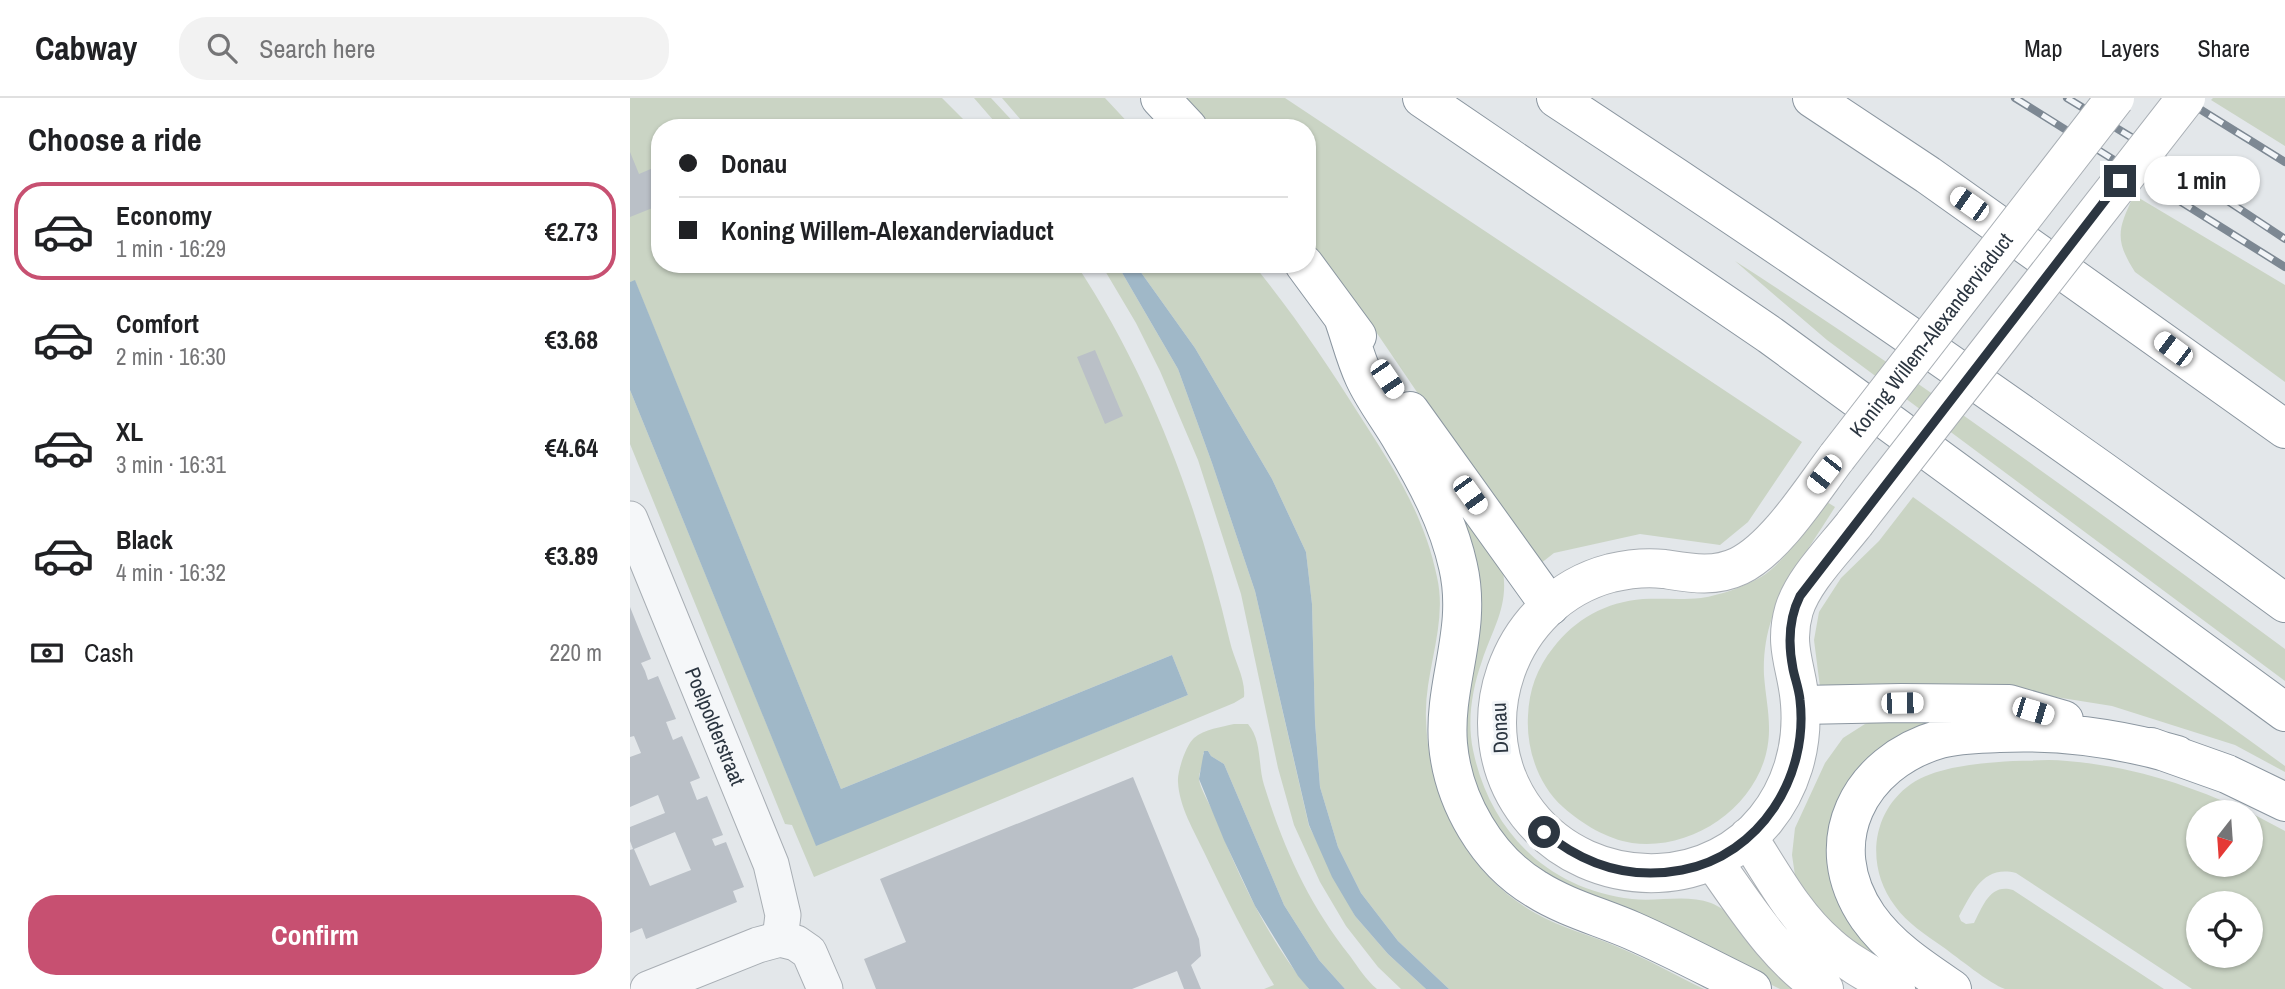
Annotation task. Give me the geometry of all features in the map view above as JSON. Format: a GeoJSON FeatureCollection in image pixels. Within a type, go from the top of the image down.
{"type":"FeatureCollection","features":[{"type":"Feature","properties":{"kind":"main road"},"geometry":{"type":"LineString","coordinates":[[1160,98],[1180,119]]}},
{"type":"Feature","properties":{"kind":"main road"},"geometry":{"type":"LineString","coordinates":[[1422,98],[1770,335],[2285,712]]}},
{"type":"Feature","properties":{"kind":"main road"},"geometry":{"type":"LineString","coordinates":[[1556,98],[1870,307],[2285,603]]}},
{"type":"Feature","properties":{"kind":"main road"},"geometry":{"type":"LineString","coordinates":[[1812,98],[1928,175],[2285,429]]}},
{"type":"Feature","properties":{"kind":"main road","name":"Koning Willem-Alexanderviaduct"},"geometry":{"type":"LineString","coordinates":[[1700,574],[1725,571],[1750,560],[1770,543],[2115,98]]}},
{"type":"Feature","properties":{"kind":"main road"},"geometry":{"type":"LineString","coordinates":[[2055,265],[2186,98]]}},
{"type":"Feature","properties":{"kind":"main road","name":"Donau"},"geometry":{"type":"LineString","coordinates":[[1700,574],[1646,568],[1613,573],[1575,587],[1550,606],[1526,631],[1514,649],[1502,679],[1497,703],[1499,751],[1510,787],[1520,804],[1543,831],[1568,851],[1613,870],[1666,873],[1713,861],[1748,837],[1774,810],[1789,782],[1800,742],[1801,705],[1791,654],[1791,623],[1800,596],[2055,265]]}},
{"type":"Feature","properties":{"kind":"main road"},"geometry":{"type":"LineString","coordinates":[[1311,273],[1550,606]]}},
{"type":"Feature","properties":{"kind":"main road"},"geometry":{"type":"LineString","coordinates":[[1343,317],[1363,376],[1433,495],[1456,558],[1463,611],[1458,658],[1448,709],[1448,745],[1459,792],[1474,825],[1510,869],[1534,889],[1641,934],[1752,989]]}},
{"type":"Feature","properties":{"kind":"main road"},"geometry":{"type":"LineString","coordinates":[[1801,705],[1911,702],[2009,704],[2177,755],[2285,802]]}},
{"type":"Feature","properties":{"kind":"main road"},"geometry":{"type":"LineString","coordinates":[[1952,989],[1890,943],[1868,918],[1850,883],[1847,853],[1849,824],[1862,793],[1877,774],[1916,748],[1942,738],[1972,734],[2036,732],[2091,736],[2132,742],[2177,755]]}},
{"type":"Feature","properties":{"kind":"main road"},"geometry":{"type":"LineString","coordinates":[[1748,837],[1814,932],[1844,958],[1896,989]]}},
{"type":"Feature","properties":{"kind":"main road"},"geometry":{"type":"LineString","coordinates":[[1713,861],[1775,946],[1794,967],[1824,989]]}},
{"type":"Feature","properties":{"kind":"street","name":"Poelpolderstraat"},"geometry":{"type":"LineString","coordinates":[[630,519],[771,864],[783,915],[780,939]]}},
{"type":"Feature","properties":{"kind":"street"},"geometry":{"type":"LineString","coordinates":[[648,989],[758,945],[780,939],[796,943],[809,952],[825,989]]}},
{"type":"Feature","properties":{"kind":"green space"},"geometry":{"type":"Polygon","coordinates":[[[630,98],[942,98],[963,119],[651,119],[651,273],[1082,273],[1128,353],[1170,446],[1204,543],[1232,649],[1242,676],[1244,697],[814,877],[792,825],[785,824],[630,444],[630,390],[816,845],[1188,695],[1172,655],[841,789],[635,281],[630,282],[630,98]]]}},
{"type":"Feature","properties":{"kind":"green space"},"geometry":{"type":"Polygon","coordinates":[[[974,98],[991,98],[1011,119],[992,119],[974,98]]]}},
{"type":"Feature","properties":{"kind":"green space"},"geometry":{"type":"Polygon","coordinates":[[[1002,98],[1105,98],[1125,119],[1020,119],[1002,98]]]}},
{"type":"Feature","properties":{"kind":"green space"},"geometry":{"type":"Polygon","coordinates":[[[1179,98],[1285,98],[1802,442],[1748,522],[1720,545],[1640,534],[1554,553],[1536,567],[1370,323],[1316,258],[1316,119],[1199,119],[1179,98]]]}},
{"type":"Feature","properties":{"kind":"green space"},"geometry":{"type":"Polygon","coordinates":[[[2285,98],[2285,146],[2211,100],[2285,98]]]}},
{"type":"Feature","properties":{"kind":"green space"},"geometry":{"type":"Polygon","coordinates":[[[2134,195],[2285,285],[2285,382],[2135,272],[2121,242],[2124,217],[2134,195]]]}},
{"type":"Feature","properties":{"kind":"green space"},"geometry":{"type":"Polygon","coordinates":[[[1735,261],[1945,402],[2285,649],[2285,681],[1827,340],[1735,261]]]}},
{"type":"Feature","properties":{"kind":"green space"},"geometry":{"type":"Polygon","coordinates":[[[1106,273],[1122,273],[1178,369],[1255,591],[1309,826],[1355,916],[1388,954],[1426,989],[1401,989],[1378,967],[1346,926],[1320,882],[1294,825],[1278,768],[1241,594],[1198,460],[1136,323],[1106,273]]]}},
{"type":"Feature","properties":{"kind":"green space"},"geometry":{"type":"Polygon","coordinates":[[[1141,273],[1260,273],[1322,357],[1396,474],[1424,533],[1440,595],[1438,630],[1426,701],[1428,748],[1443,804],[1470,855],[1510,896],[1535,913],[1629,952],[1704,989],[1449,989],[1398,941],[1361,893],[1338,847],[1320,787],[1315,722],[1312,604],[1306,552],[1272,479],[1195,348],[1141,273]]]}},
{"type":"Feature","properties":{"kind":"green space"},"geometry":{"type":"Polygon","coordinates":[[[1913,497],[2285,766],[2285,772],[2235,745],[2112,706],[2012,690],[1820,687],[1814,640],[1819,612],[1841,578],[1879,541],[1913,497]]]}},
{"type":"Feature","properties":{"kind":"green space"},"geometry":{"type":"Polygon","coordinates":[[[1455,499],[1502,565],[1504,592],[1500,614],[1476,683],[1470,728],[1481,780],[1509,831],[1527,852],[1574,883],[1602,893],[1632,899],[1692,899],[1721,908],[1746,929],[1804,989],[1780,989],[1651,926],[1558,886],[1497,834],[1467,769],[1455,499]]]}},
{"type":"Feature","properties":{"kind":"green space"},"geometry":{"type":"Polygon","coordinates":[[[1827,502],[1835,507],[1791,577],[1770,625],[1764,668],[1768,744],[1759,774],[1747,793],[1733,809],[1696,833],[1654,844],[1632,843],[1613,838],[1595,830],[1570,813],[1554,798],[1540,777],[1529,741],[1528,716],[1532,688],[1542,663],[1553,648],[1581,621],[1604,608],[1643,599],[1709,597],[1761,577],[1787,553],[1827,502]]]}},
{"type":"Feature","properties":{"kind":"green space"},"geometry":{"type":"Polygon","coordinates":[[[1990,715],[1843,804],[1902,968],[1847,944],[1796,882],[1792,855],[1795,828],[1825,763],[1843,738],[1865,724],[1878,720],[1990,715]]]}},
{"type":"Feature","properties":{"kind":"green space"},"geometry":{"type":"Polygon","coordinates":[[[1234,724],[1248,724],[1256,738],[1262,778],[1299,875],[1335,936],[1377,989],[1345,989],[1319,960],[1284,905],[1224,764],[1208,751],[1203,753],[1204,760],[1199,775],[1203,792],[1255,905],[1280,949],[1309,989],[1264,989],[1274,985],[1221,886],[1188,818],[1179,791],[1179,772],[1191,741],[1203,732],[1234,724]]]}},
{"type":"Feature","properties":{"kind":"green space"},"geometry":{"type":"Polygon","coordinates":[[[2060,760],[2114,767],[2160,778],[2220,800],[2186,800],[2186,877],[2263,877],[2263,819],[2285,831],[2285,989],[2192,989],[2016,873],[2005,872],[1995,873],[1980,883],[1959,916],[1961,921],[1966,924],[1974,923],[1984,903],[1993,893],[1998,890],[2013,890],[2164,989],[2005,989],[1982,976],[1905,918],[1886,891],[1877,858],[1880,825],[1897,796],[1922,778],[1960,766],[2060,760]]]}},
{"type":"Feature","properties":{"kind":"water"},"geometry":{"type":"Polygon","coordinates":[[[1122,273],[1141,273],[1195,348],[1272,479],[1306,552],[1312,604],[1315,722],[1320,787],[1338,847],[1361,893],[1398,941],[1449,989],[1426,989],[1388,954],[1355,916],[1332,877],[1309,825],[1255,591],[1178,369],[1122,273]]]}},
{"type":"Feature","properties":{"kind":"water"},"geometry":{"type":"Polygon","coordinates":[[[635,280],[841,789],[1172,655],[1188,695],[816,846],[630,390],[630,282],[635,280]]]}},
{"type":"Feature","properties":{"kind":"water"},"geometry":{"type":"Polygon","coordinates":[[[1204,751],[1208,751],[1224,764],[1284,905],[1319,960],[1345,989],[1309,989],[1298,976],[1255,906],[1199,779],[1204,751]]]}},
{"type":"Feature","properties":{"kind":"building"},"geometry":{"type":"Polygon","coordinates":[[[630,152],[639,174],[651,169],[651,209],[630,217],[630,152]]]}},
{"type":"Feature","properties":{"kind":"building"},"geometry":{"type":"Polygon","coordinates":[[[1095,350],[1123,416],[1105,424],[1077,357],[1095,350]]]}},
{"type":"Feature","properties":{"kind":"building"},"geometry":{"type":"Polygon","coordinates":[[[630,607],[651,659],[641,663],[648,680],[658,676],[676,719],[666,722],[673,740],[682,736],[700,778],[690,782],[697,800],[707,796],[723,835],[712,839],[715,846],[726,842],[744,887],[733,891],[737,902],[646,939],[642,928],[630,933],[630,850],[633,849],[630,827],[665,813],[658,795],[630,807],[630,757],[641,753],[634,736],[630,737],[630,607]],[[675,832],[634,849],[650,886],[691,870],[675,832]]]}},
{"type":"Feature","properties":{"kind":"building"},"geometry":{"type":"Polygon","coordinates":[[[1133,777],[1199,939],[1201,956],[1191,965],[1201,989],[1184,989],[1177,971],[1132,989],[876,989],[864,959],[906,942],[880,879],[1133,777]]]}},
{"type":"Feature","properties":{"kind":"railway"},"geometry":{"type":"LineString","coordinates":[[2015,98],[2285,267]]}},
{"type":"Feature","properties":{"kind":"railway"},"geometry":{"type":"LineString","coordinates":[[2067,98],[2285,239]]}},
{"type":"Feature","properties":{"kind":"railway"},"geometry":{"type":"LineString","coordinates":[[2182,98],[2285,162]]}},
{"type":"Feature","properties":{"kind":"route"},"geometry":{"type":"LineString","coordinates":[[1544,832],[1568,851],[1599,865],[1613,870],[1648,874],[1684,870],[1713,861],[1748,837],[1766,820],[1789,782],[1800,742],[1800,700],[1790,646],[1791,623],[1797,601],[1808,583],[2120,181]]}}]}
